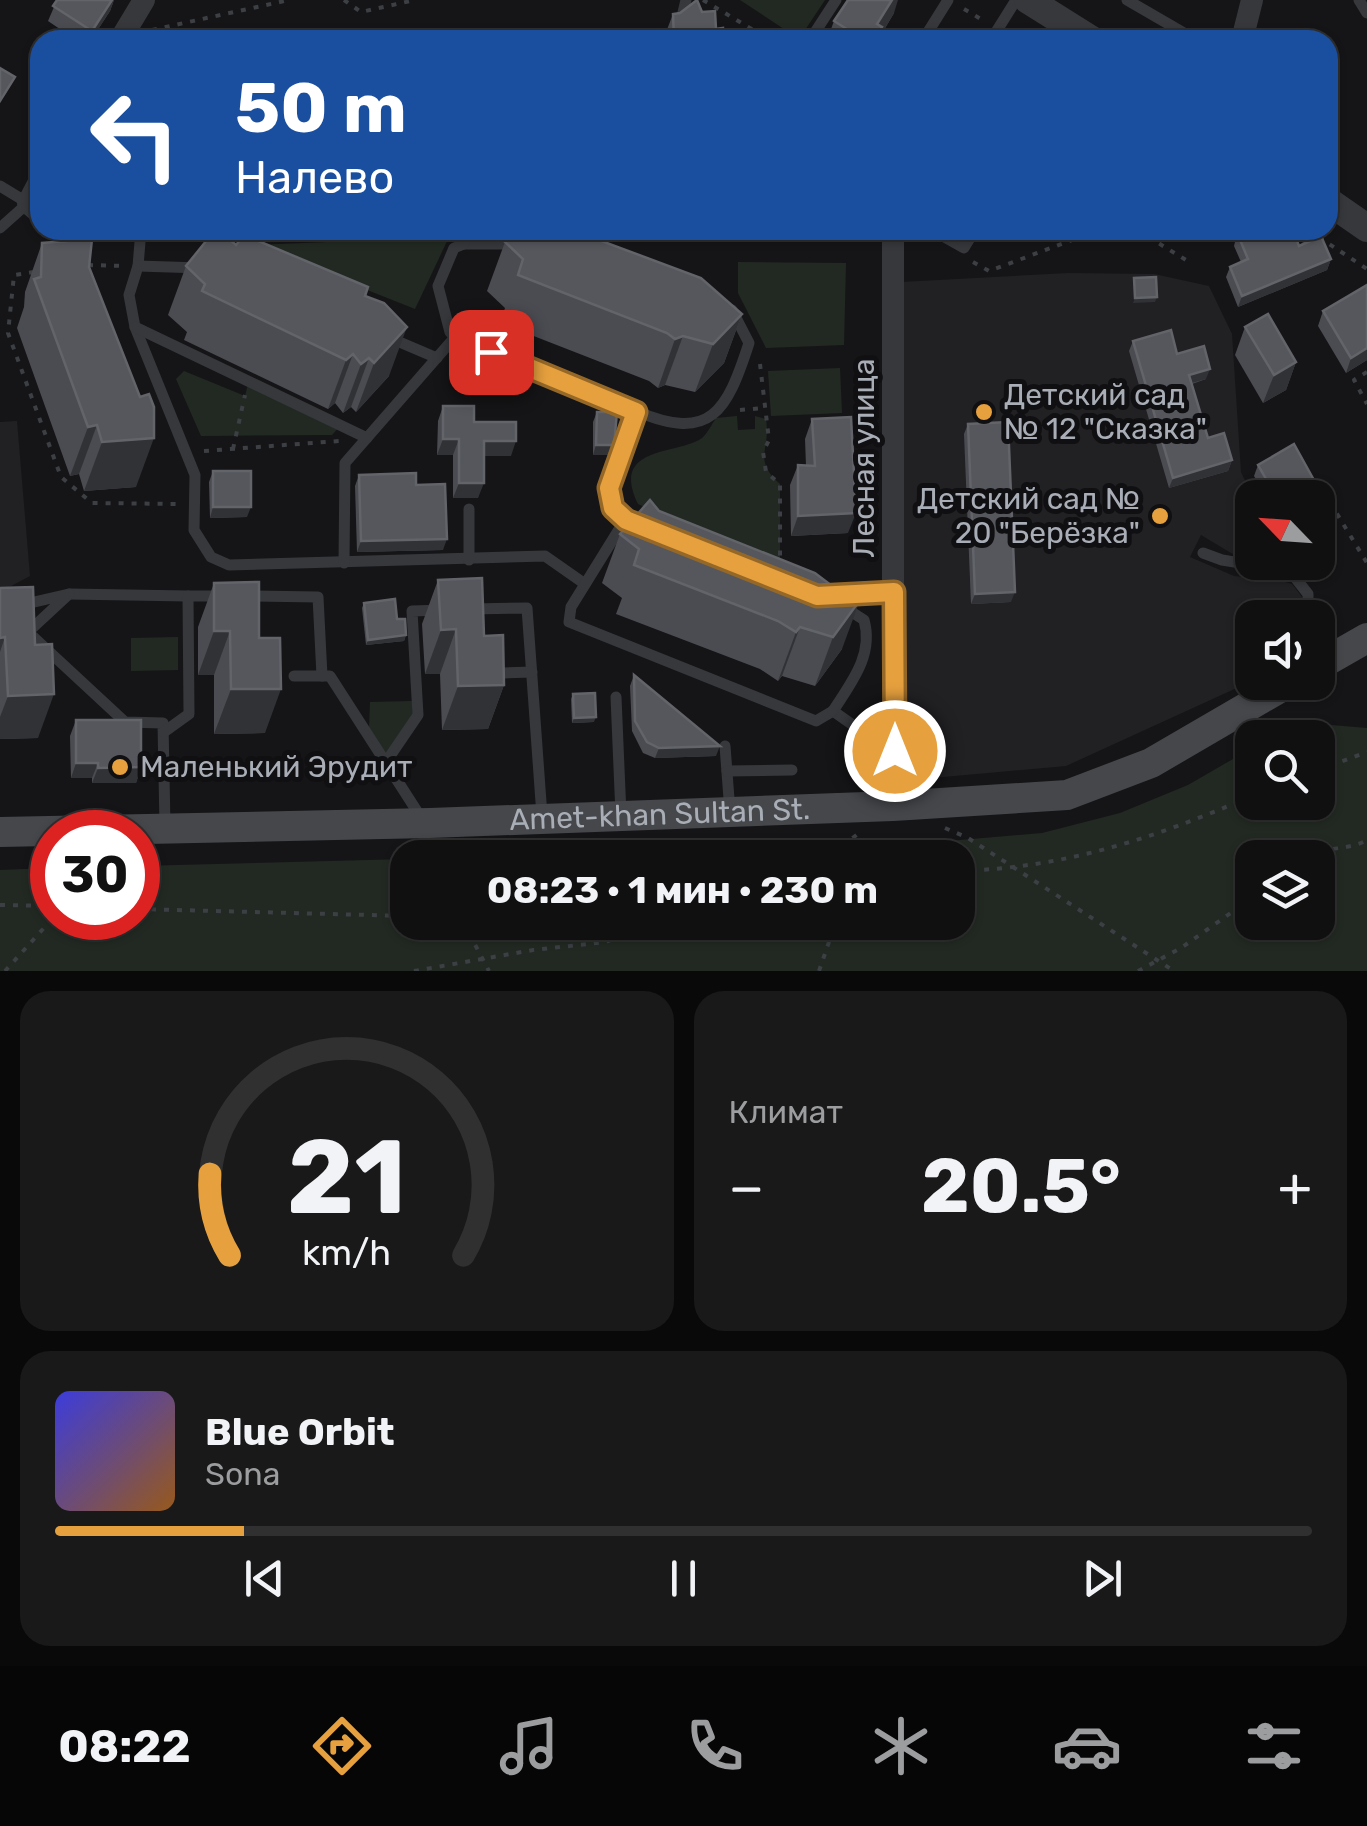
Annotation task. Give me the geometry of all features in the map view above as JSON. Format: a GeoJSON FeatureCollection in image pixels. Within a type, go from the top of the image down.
{"type":"FeatureCollection","features":[{"type":"Feature","properties":{"kind":"main road"},"geometry":{"type":"LineString","coordinates":[[1335,656],[1367,638]]}},
{"type":"Feature","properties":{"kind":"main road","name":"Amet-khan Sultan St."},"geometry":{"type":"LineString","coordinates":[[0,832],[424,823],[730,812],[894,798],[1067,794],[1151,763],[1259,700]]}},
{"type":"Feature","properties":{"kind":"street"},"geometry":{"type":"LineString","coordinates":[[127,30],[144,0]]}},
{"type":"Feature","properties":{"kind":"street"},"geometry":{"type":"LineString","coordinates":[[1028,0],[1076,30]]}},
{"type":"Feature","properties":{"kind":"street"},"geometry":{"type":"LineString","coordinates":[[1244,30],[1252,0]]}},
{"type":"Feature","properties":{"kind":"street"},"geometry":{"type":"LineString","coordinates":[[1338,208],[1367,228]]}},
{"type":"Feature","properties":{"kind":"street","name":"Лесная улица"},"geometry":{"type":"LineString","coordinates":[[893,240],[894,798]]}},
{"type":"Feature","properties":{"kind":"lane"},"geometry":{"type":"LineString","coordinates":[[679,29],[686,0]]}},
{"type":"Feature","properties":{"kind":"lane"},"geometry":{"type":"LineString","coordinates":[[816,30],[836,0]]}},
{"type":"Feature","properties":{"kind":"lane"},"geometry":{"type":"LineString","coordinates":[[929,30],[948,0]]}},
{"type":"Feature","properties":{"kind":"lane"},"geometry":{"type":"LineString","coordinates":[[998,30],[1016,0]]}},
{"type":"Feature","properties":{"kind":"lane"},"geometry":{"type":"LineString","coordinates":[[1128,0],[1179,30]]}},
{"type":"Feature","properties":{"kind":"lane"},"geometry":{"type":"LineString","coordinates":[[1359,0],[1367,13]]}},
{"type":"Feature","properties":{"kind":"lane"},"geometry":{"type":"LineString","coordinates":[[0,186],[30,205]]}},
{"type":"Feature","properties":{"kind":"lane"},"geometry":{"type":"LineString","coordinates":[[0,228],[30,210]]}},
{"type":"Feature","properties":{"kind":"lane"},"geometry":{"type":"LineString","coordinates":[[141,240],[129,295],[134,327],[195,474],[194,530],[212,557],[229,565],[545,556],[585,584]]}},
{"type":"Feature","properties":{"kind":"lane"},"geometry":{"type":"LineString","coordinates":[[950,240],[964,248],[969,240]]}},
{"type":"Feature","properties":{"kind":"lane"},"geometry":{"type":"LineString","coordinates":[[522,244],[464,244],[454,248],[438,286],[450,332],[677,426],[704,420],[728,397],[749,344],[734,311],[716,301]]}},
{"type":"Feature","properties":{"kind":"lane"},"geometry":{"type":"LineString","coordinates":[[138,266],[208,268]]}},
{"type":"Feature","properties":{"kind":"lane"},"geometry":{"type":"LineString","coordinates":[[134,327],[367,438]]}},
{"type":"Feature","properties":{"kind":"lane"},"geometry":{"type":"LineString","coordinates":[[384,335],[437,358]]}},
{"type":"Feature","properties":{"kind":"lane"},"geometry":{"type":"LineString","coordinates":[[344,562],[345,463],[455,337]]}},
{"type":"Feature","properties":{"kind":"lane"},"geometry":{"type":"LineString","coordinates":[[636,412],[609,488],[613,508],[626,520],[660,531]]}},
{"type":"Feature","properties":{"kind":"lane"},"geometry":{"type":"LineString","coordinates":[[469,509],[469,560]]}},
{"type":"Feature","properties":{"kind":"lane"},"geometry":{"type":"LineString","coordinates":[[626,520],[585,584],[568,615],[569,622],[816,722],[833,710],[859,671],[867,640],[864,620],[834,599],[894,592]]}},
{"type":"Feature","properties":{"kind":"lane"},"geometry":{"type":"LineString","coordinates":[[1203,554],[1290,572],[1308,594],[1308,600]]}},
{"type":"Feature","properties":{"kind":"lane"},"geometry":{"type":"LineString","coordinates":[[69,594],[28,632],[125,722],[163,723],[164,828]]}},
{"type":"Feature","properties":{"kind":"lane"},"geometry":{"type":"LineString","coordinates":[[0,610],[69,594],[318,596],[322,676]]}},
{"type":"Feature","properties":{"kind":"lane"},"geometry":{"type":"LineString","coordinates":[[164,732],[189,714],[188,596]]}},
{"type":"Feature","properties":{"kind":"lane"},"geometry":{"type":"LineString","coordinates":[[386,762],[418,714],[412,611],[527,608],[542,816]]}},
{"type":"Feature","properties":{"kind":"lane"},"geometry":{"type":"LineString","coordinates":[[504,674],[532,672]]}},
{"type":"Feature","properties":{"kind":"lane"},"geometry":{"type":"LineString","coordinates":[[294,676],[330,676],[424,823]]}},
{"type":"Feature","properties":{"kind":"lane"},"geometry":{"type":"LineString","coordinates":[[616,697],[621,815]]}},
{"type":"Feature","properties":{"kind":"lane"},"geometry":{"type":"LineString","coordinates":[[833,710],[867,735],[894,798]]}},
{"type":"Feature","properties":{"kind":"lane"},"geometry":{"type":"LineString","coordinates":[[725,746],[730,812]]}},
{"type":"Feature","properties":{"kind":"lane"},"geometry":{"type":"LineString","coordinates":[[727,771],[792,770]]}},
{"type":"Feature","properties":{"kind":"path"},"geometry":{"type":"LineString","coordinates":[[157,30],[289,0]]}},
{"type":"Feature","properties":{"kind":"path"},"geometry":{"type":"LineString","coordinates":[[344,0],[360,12],[416,0]]}},
{"type":"Feature","properties":{"kind":"path"},"geometry":{"type":"LineString","coordinates":[[702,0],[753,30]]}},
{"type":"Feature","properties":{"kind":"path"},"geometry":{"type":"LineString","coordinates":[[1153,240],[1186,260]]}},
{"type":"Feature","properties":{"kind":"path"},"geometry":{"type":"LineString","coordinates":[[1302,240],[1306,248]]}},
{"type":"Feature","properties":{"kind":"path"},"geometry":{"type":"LineString","coordinates":[[1321,240],[1367,268]]}},
{"type":"Feature","properties":{"kind":"path"},"geometry":{"type":"LineString","coordinates":[[78,266],[138,266]]}},
{"type":"Feature","properties":{"kind":"path"},"geometry":{"type":"LineString","coordinates":[[46,270],[14,275],[8,333],[60,477],[92,503],[194,504]]}},
{"type":"Feature","properties":{"kind":"path"},"geometry":{"type":"LineString","coordinates":[[749,344],[762,370],[769,440],[763,452],[766,472],[780,484],[780,573]]}},
{"type":"Feature","properties":{"kind":"path"},"geometry":{"type":"LineString","coordinates":[[1367,372],[1354,380],[1367,404]]}},
{"type":"Feature","properties":{"kind":"path"},"geometry":{"type":"LineString","coordinates":[[233,449],[248,384]]}},
{"type":"Feature","properties":{"kind":"path"},"geometry":{"type":"LineString","coordinates":[[185,452],[338,443],[350,430]]}},
{"type":"Feature","properties":{"kind":"path"},"geometry":{"type":"LineString","coordinates":[[1335,511],[1367,563]]}},
{"type":"Feature","properties":{"kind":"path"},"geometry":{"type":"LineString","coordinates":[[1335,764],[1367,752]]}},
{"type":"Feature","properties":{"kind":"path"},"geometry":{"type":"LineString","coordinates":[[975,870],[1016,869],[1111,848],[1184,825],[1235,803]]}},
{"type":"Feature","properties":{"kind":"path"},"geometry":{"type":"LineString","coordinates":[[938,826],[968,838],[1174,971]]}},
{"type":"Feature","properties":{"kind":"path"},"geometry":{"type":"LineString","coordinates":[[1335,850],[1353,848],[1367,840]]}},
{"type":"Feature","properties":{"kind":"path"},"geometry":{"type":"LineString","coordinates":[[0,905],[30,906]]}},
{"type":"Feature","properties":{"kind":"path"},"geometry":{"type":"LineString","coordinates":[[160,909],[390,915]]}},
{"type":"Feature","properties":{"kind":"path"},"geometry":{"type":"LineString","coordinates":[[1138,971],[1182,948],[1235,910]]}},
{"type":"Feature","properties":{"kind":"path"},"geometry":{"type":"LineString","coordinates":[[5,971],[33,940]]}},
{"type":"Feature","properties":{"kind":"path"},"geometry":{"type":"LineString","coordinates":[[472,940],[489,971]]}},
{"type":"Feature","properties":{"kind":"path"},"geometry":{"type":"LineString","coordinates":[[414,971],[610,940]]}},
{"type":"Feature","properties":{"kind":"path"},"geometry":{"type":"LineString","coordinates":[[819,971],[830,940]]}},
{"type":"Feature","properties":{"kind":"shaded area"},"geometry":{"type":"Polygon","coordinates":[[[740,0],[825,0],[805,30],[785,30],[740,0]]]}},
{"type":"Feature","properties":{"kind":"shaded area"},"geometry":{"type":"Polygon","coordinates":[[[376,240],[448,240],[415,309],[254,245],[376,240]]]}},
{"type":"Feature","properties":{"kind":"shaded area"},"geometry":{"type":"Polygon","coordinates":[[[738,262],[846,263],[844,345],[766,348],[738,293],[738,262]]]}},
{"type":"Feature","properties":{"kind":"shaded area"},"geometry":{"type":"Polygon","coordinates":[[[1068,273],[1154,274],[1209,286],[1232,334],[1241,472],[1245,480],[1235,480],[1235,555],[1201,535],[1190,557],[1235,576],[1235,580],[1279,580],[1292,584],[1302,597],[1235,600],[1235,689],[1066,766],[899,781],[901,282],[1068,273]]]}},
{"type":"Feature","properties":{"kind":"shaded area"},"geometry":{"type":"Polygon","coordinates":[[[840,368],[842,413],[771,416],[768,371],[840,368]]]}},
{"type":"Feature","properties":{"kind":"shaded area"},"geometry":{"type":"Polygon","coordinates":[[[184,371],[245,396],[248,384],[340,426],[332,435],[201,436],[176,379],[184,371]]]}},
{"type":"Feature","properties":{"kind":"shaded area"},"geometry":{"type":"Polygon","coordinates":[[[737,416],[738,430],[755,429],[755,416],[766,419],[765,461],[780,484],[780,573],[638,504],[631,485],[639,462],[702,438],[716,418],[737,416]]]}},
{"type":"Feature","properties":{"kind":"shaded area"},"geometry":{"type":"Polygon","coordinates":[[[17,421],[30,576],[0,592],[0,422],[17,421]]]}},
{"type":"Feature","properties":{"kind":"shaded area"},"geometry":{"type":"Polygon","coordinates":[[[178,637],[178,670],[131,671],[131,638],[178,637]]]}},
{"type":"Feature","properties":{"kind":"shaded area"},"geometry":{"type":"Polygon","coordinates":[[[412,701],[413,714],[386,755],[369,729],[370,702],[412,701]]]}},
{"type":"Feature","properties":{"kind":"shaded area"},"geometry":{"type":"Polygon","coordinates":[[[1335,725],[1367,728],[1367,971],[0,971],[0,870],[30,869],[30,940],[160,940],[160,865],[390,859],[390,940],[975,940],[975,840],[960,840],[1042,833],[1120,813],[1188,785],[1235,758],[1235,820],[1335,820],[1335,725]]]}},
{"type":"Feature","properties":{"kind":"building"},"geometry":{"type":"Polygon","coordinates":[[[57,0],[112,0],[93,30],[53,6],[57,0]]]}},
{"type":"Feature","properties":{"kind":"building"},"geometry":{"type":"Polygon","coordinates":[[[697,0],[702,12],[715,11],[716,29],[723,30],[674,30],[673,14],[697,0]]]}},
{"type":"Feature","properties":{"kind":"building"},"geometry":{"type":"Polygon","coordinates":[[[848,0],[892,0],[877,24],[882,27],[880,30],[848,30],[834,21],[848,0]]]}},
{"type":"Feature","properties":{"kind":"building"},"geometry":{"type":"Polygon","coordinates":[[[0,68],[15,77],[0,101],[0,68]]]}},
{"type":"Feature","properties":{"kind":"building"},"geometry":{"type":"Polygon","coordinates":[[[92,240],[89,267],[140,397],[149,394],[154,407],[154,438],[102,442],[97,425],[88,427],[34,279],[41,277],[42,243],[92,240]]]}},
{"type":"Feature","properties":{"kind":"building"},"geometry":{"type":"Polygon","coordinates":[[[207,240],[230,240],[236,245],[240,240],[256,240],[368,287],[365,296],[384,303],[407,327],[374,363],[369,358],[361,364],[353,354],[346,360],[202,291],[205,284],[186,266],[207,240]]]}},
{"type":"Feature","properties":{"kind":"building"},"geometry":{"type":"Polygon","coordinates":[[[599,240],[701,278],[742,314],[713,344],[683,336],[675,339],[518,275],[523,259],[505,242],[599,240]]]}},
{"type":"Feature","properties":{"kind":"building"},"geometry":{"type":"Polygon","coordinates":[[[1240,240],[1297,240],[1299,246],[1323,240],[1331,259],[1242,296],[1230,267],[1248,259],[1240,240]]]}},
{"type":"Feature","properties":{"kind":"building"},"geometry":{"type":"Polygon","coordinates":[[[1156,277],[1157,297],[1135,298],[1134,278],[1156,277]]]}},
{"type":"Feature","properties":{"kind":"building"},"geometry":{"type":"Polygon","coordinates":[[[1367,285],[1367,348],[1351,358],[1323,311],[1367,285]]]}},
{"type":"Feature","properties":{"kind":"building"},"geometry":{"type":"Polygon","coordinates":[[[1268,314],[1296,362],[1274,375],[1245,327],[1268,314]]]}},
{"type":"Feature","properties":{"kind":"building"},"geometry":{"type":"Polygon","coordinates":[[[1171,330],[1177,354],[1204,346],[1210,369],[1189,375],[1208,438],[1224,433],[1232,460],[1173,478],[1133,341],[1171,330]]]}},
{"type":"Feature","properties":{"kind":"building"},"geometry":{"type":"Polygon","coordinates":[[[443,406],[474,406],[474,422],[516,422],[516,441],[484,441],[484,483],[459,483],[459,439],[443,439],[443,406]]]}},
{"type":"Feature","properties":{"kind":"building"},"geometry":{"type":"Polygon","coordinates":[[[597,412],[617,412],[614,445],[596,445],[597,412]]]}},
{"type":"Feature","properties":{"kind":"building"},"geometry":{"type":"Polygon","coordinates":[[[851,417],[856,513],[798,516],[798,465],[815,466],[812,419],[851,417]]]}},
{"type":"Feature","properties":{"kind":"building"},"geometry":{"type":"Polygon","coordinates":[[[1008,422],[1015,592],[975,594],[968,424],[1008,422]]]}},
{"type":"Feature","properties":{"kind":"building"},"geometry":{"type":"Polygon","coordinates":[[[1294,444],[1314,480],[1267,480],[1258,465],[1294,444]]]}},
{"type":"Feature","properties":{"kind":"building"},"geometry":{"type":"Polygon","coordinates":[[[213,471],[251,471],[251,507],[213,507],[213,471]]]}},
{"type":"Feature","properties":{"kind":"building"},"geometry":{"type":"Polygon","coordinates":[[[416,473],[416,485],[445,484],[447,539],[361,541],[359,475],[416,473]]]}},
{"type":"Feature","properties":{"kind":"building"},"geometry":{"type":"Polygon","coordinates":[[[650,500],[659,511],[815,573],[844,595],[849,590],[860,600],[833,637],[800,627],[796,632],[778,621],[634,565],[639,549],[620,534],[650,500]]]}},
{"type":"Feature","properties":{"kind":"building"},"geometry":{"type":"Polygon","coordinates":[[[482,578],[484,636],[503,635],[504,685],[458,686],[456,629],[441,630],[438,580],[482,578]]]}},
{"type":"Feature","properties":{"kind":"building"},"geometry":{"type":"Polygon","coordinates":[[[259,582],[259,638],[280,638],[281,689],[231,689],[230,631],[214,631],[214,583],[259,582]]]}},
{"type":"Feature","properties":{"kind":"building"},"geometry":{"type":"Polygon","coordinates":[[[33,587],[35,645],[52,644],[54,694],[8,696],[5,637],[0,638],[0,588],[33,587]]]}},
{"type":"Feature","properties":{"kind":"building"},"geometry":{"type":"Polygon","coordinates":[[[395,599],[397,619],[405,619],[406,635],[368,640],[364,603],[395,599]]]}},
{"type":"Feature","properties":{"kind":"building"},"geometry":{"type":"Polygon","coordinates":[[[634,675],[720,746],[659,748],[647,742],[635,721],[634,675]]]}},
{"type":"Feature","properties":{"kind":"building"},"geometry":{"type":"Polygon","coordinates":[[[595,693],[596,717],[574,718],[573,694],[595,693]]]}},
{"type":"Feature","properties":{"kind":"building"},"geometry":{"type":"Polygon","coordinates":[[[76,720],[141,720],[141,767],[98,768],[98,763],[76,763],[76,720]]]}},
{"type":"Feature","properties":{"kind":"place","name":"Детский сад № 12 \"Сказка\""},"geometry":{"type":"Point","coordinates":[984,412]}},
{"type":"Feature","properties":{"kind":"place","name":"Детский сад № 20 \"Берёзка\""},"geometry":{"type":"Point","coordinates":[1160,516]}},
{"type":"Feature","properties":{"kind":"place","name":"Маленький Эрудит"},"geometry":{"type":"Point","coordinates":[120,767]}},
{"type":"Feature","properties":{"kind":"route"},"geometry":{"type":"LineString","coordinates":[[491,352],[636,412],[609,488],[613,508],[626,520],[817,596],[894,592],[895,751]]}}]}
